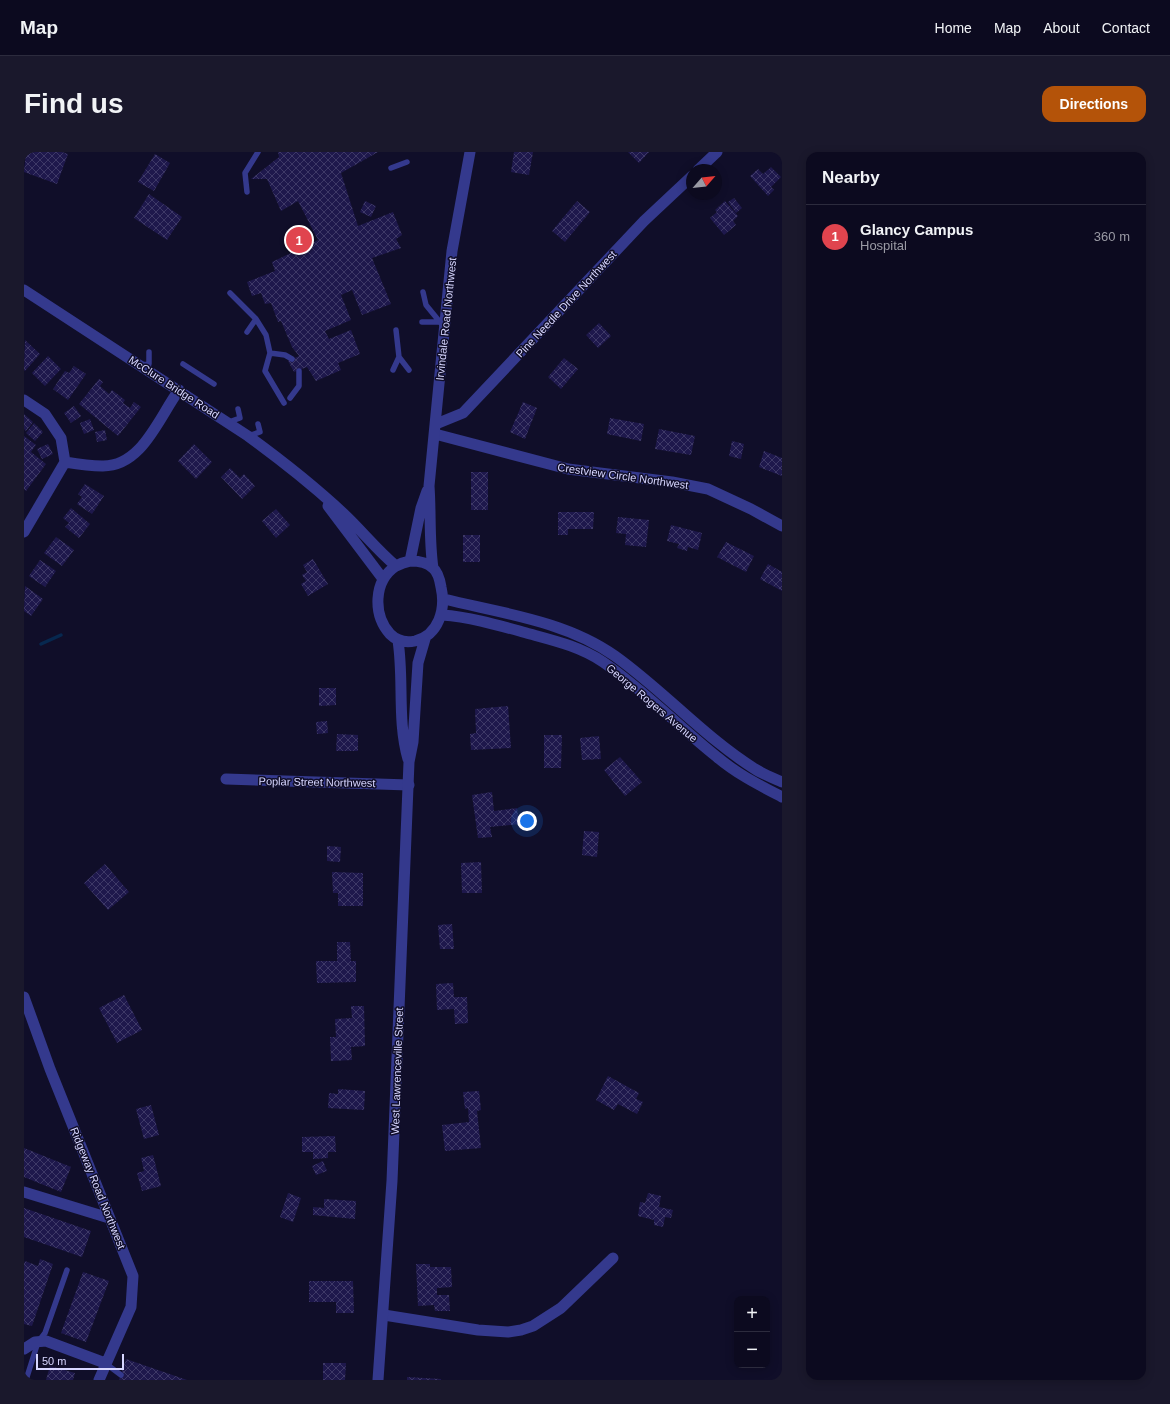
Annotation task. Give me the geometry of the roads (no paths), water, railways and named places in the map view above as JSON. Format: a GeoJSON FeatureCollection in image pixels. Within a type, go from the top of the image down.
{"type":"FeatureCollection","features":[{"type":"Feature","properties":{"kind":"street","name":"Irvindale Road Northwest"},"geometry":{"type":"LineString","coordinates":[[433,568],[430,543],[429,486],[435,429],[442,325],[452,251],[470,152]]}},
{"type":"Feature","properties":{"kind":"street"},"geometry":{"type":"LineString","coordinates":[[705,164],[718,152]]}},
{"type":"Feature","properties":{"kind":"street","name":"Pine Needle Drive Northwest"},"geometry":{"type":"LineString","coordinates":[[435,429],[463,413],[644,221],[686,182]]}},
{"type":"Feature","properties":{"kind":"street","name":"McClure Bridge Road"},"geometry":{"type":"LineString","coordinates":[[24,290],[229,422],[248,436],[344,514],[378,551],[396,566]]}},
{"type":"Feature","properties":{"kind":"street"},"geometry":{"type":"LineString","coordinates":[[65,462],[104,467],[127,460],[146,442],[179,390]]}},
{"type":"Feature","properties":{"kind":"street"},"geometry":{"type":"LineString","coordinates":[[24,400],[45,414],[49,420],[60,438],[65,462],[24,532]]}},
{"type":"Feature","properties":{"kind":"street","name":"Crestview Circle Northwest"},"geometry":{"type":"LineString","coordinates":[[435,429],[568,469],[672,482],[708,489],[751,509],[782,526]]}},
{"type":"Feature","properties":{"kind":"street","name":"Irvindale Road Northwest"},"geometry":{"type":"LineString","coordinates":[[410,561],[421,508],[429,486]]}},
{"type":"Feature","properties":{"kind":"street","name":"McClure Bridge Road"},"geometry":{"type":"LineString","coordinates":[[318,492],[383,579]]}},
{"type":"Feature","properties":{"kind":"street"},"geometry":{"type":"LineString","coordinates":[[410,561],[420,561],[433,568],[440,581],[444,599],[442,615],[435,629],[425,639],[410,642],[398,640],[383,625],[379,613],[378,596],[383,579],[396,566],[410,561]]}},
{"type":"Feature","properties":{"kind":"street","name":"George Rogers Avenue"},"geometry":{"type":"LineString","coordinates":[[444,599],[539,622],[585,638],[615,656],[729,750],[756,769],[782,782]]}},
{"type":"Feature","properties":{"kind":"street","name":"George Rogers Avenue"},"geometry":{"type":"LineString","coordinates":[[442,615],[464,617],[495,624],[585,651],[636,687],[718,758],[752,782],[782,796]]}},
{"type":"Feature","properties":{"kind":"street","name":"West Lawrenceville Street"},"geometry":{"type":"LineString","coordinates":[[378,1380],[384,1314],[392,1181],[409,762],[413,742],[418,663],[425,639]]}},
{"type":"Feature","properties":{"kind":"street","name":"West Lawrenceville Street"},"geometry":{"type":"LineString","coordinates":[[398,640],[401,662],[404,742],[409,762]]}},
{"type":"Feature","properties":{"kind":"street","name":"Poplar Street Northwest"},"geometry":{"type":"LineString","coordinates":[[226,780],[409,785]]}},
{"type":"Feature","properties":{"kind":"street","name":"Ridgeway Road Northwest"},"geometry":{"type":"LineString","coordinates":[[24,998],[133,1276],[131,1307],[105,1363],[99,1380]]}},
{"type":"Feature","properties":{"kind":"street"},"geometry":{"type":"LineString","coordinates":[[24,1192],[109,1218]]}},
{"type":"Feature","properties":{"kind":"street"},"geometry":{"type":"LineString","coordinates":[[384,1314],[478,1330],[508,1332],[521,1330],[533,1326],[561,1308],[613,1258]]}},
{"type":"Feature","properties":{"kind":"street"},"geometry":{"type":"LineString","coordinates":[[24,1349],[38,1342],[46,1341],[105,1363]]}},
{"type":"Feature","properties":{"kind":"lane"},"geometry":{"type":"LineString","coordinates":[[247,192],[245,173],[258,152]]}},
{"type":"Feature","properties":{"kind":"lane"},"geometry":{"type":"LineString","coordinates":[[391,168],[407,162]]}},
{"type":"Feature","properties":{"kind":"lane"},"geometry":{"type":"LineString","coordinates":[[423,292],[426,305],[442,325]]}},
{"type":"Feature","properties":{"kind":"lane"},"geometry":{"type":"LineString","coordinates":[[230,293],[256,319],[266,335],[270,353],[265,371],[284,403]]}},
{"type":"Feature","properties":{"kind":"lane"},"geometry":{"type":"LineString","coordinates":[[247,332],[256,319]]}},
{"type":"Feature","properties":{"kind":"lane"},"geometry":{"type":"LineString","coordinates":[[422,322],[442,325]]}},
{"type":"Feature","properties":{"kind":"lane"},"geometry":{"type":"LineString","coordinates":[[396,330],[400,357],[409,370]]}},
{"type":"Feature","properties":{"kind":"lane"},"geometry":{"type":"LineString","coordinates":[[141,365],[149,364],[149,352]]}},
{"type":"Feature","properties":{"kind":"lane"},"geometry":{"type":"LineString","coordinates":[[270,353],[286,355],[292,359]]}},
{"type":"Feature","properties":{"kind":"lane"},"geometry":{"type":"LineString","coordinates":[[393,370],[400,357]]}},
{"type":"Feature","properties":{"kind":"lane"},"geometry":{"type":"LineString","coordinates":[[183,364],[214,384]]}},
{"type":"Feature","properties":{"kind":"lane"},"geometry":{"type":"LineString","coordinates":[[290,398],[299,386],[299,371]]}},
{"type":"Feature","properties":{"kind":"lane"},"geometry":{"type":"LineString","coordinates":[[229,422],[240,418],[238,409]]}},
{"type":"Feature","properties":{"kind":"lane"},"geometry":{"type":"LineString","coordinates":[[248,436],[260,432],[258,424]]}},
{"type":"Feature","properties":{"kind":"lane"},"geometry":{"type":"LineString","coordinates":[[26,1380],[38,1342],[45,1333],[67,1270]]}},
{"type":"Feature","properties":{"kind":"lane"},"geometry":{"type":"LineString","coordinates":[[105,1363],[121,1375]]}},
{"type":"Feature","properties":{"kind":"waterway"},"geometry":{"type":"LineString","coordinates":[[41,644],[61,635]]}},
{"type":"Feature","properties":{"kind":"place","name":"Glancy Campus"},"geometry":{"type":"Point","coordinates":[299,240]}}]}
